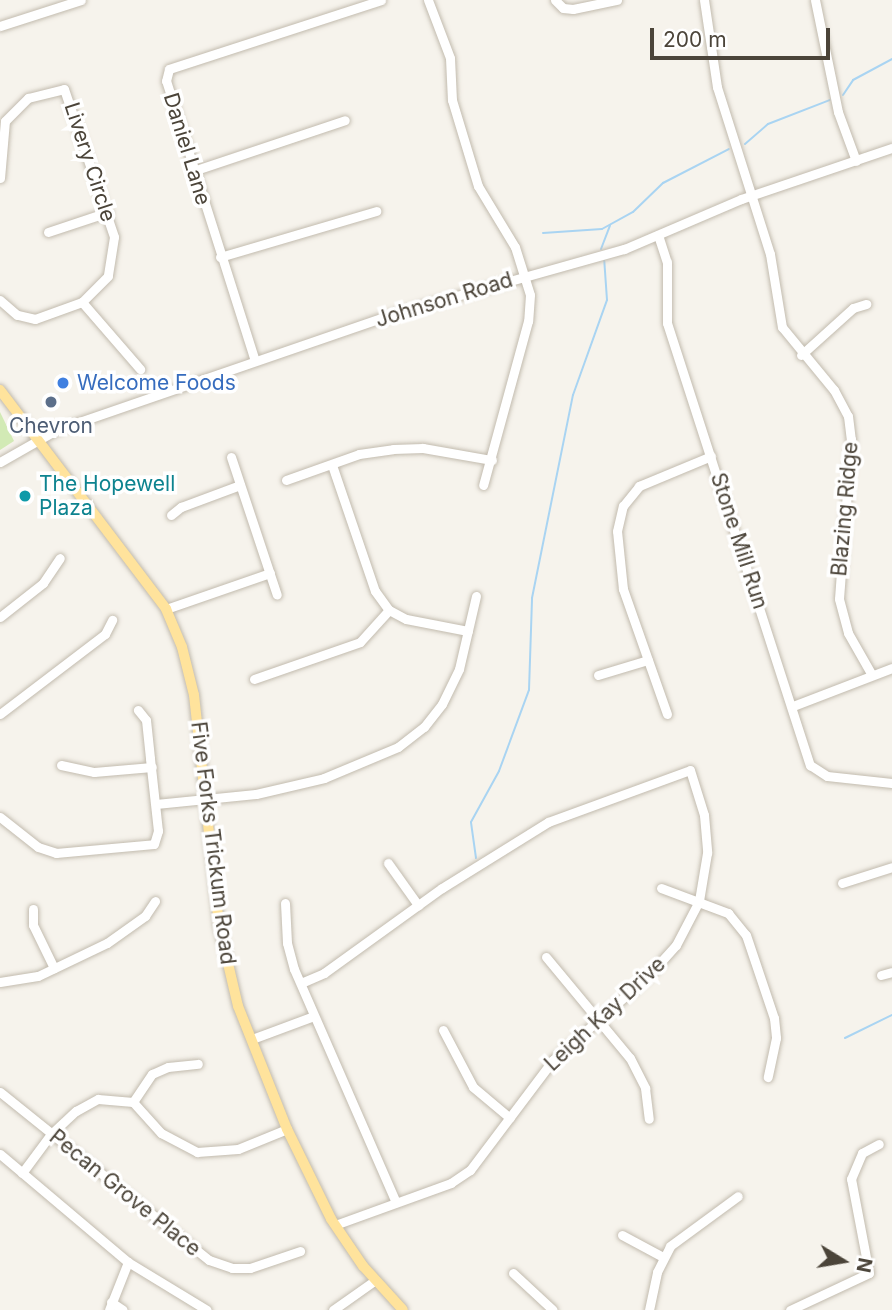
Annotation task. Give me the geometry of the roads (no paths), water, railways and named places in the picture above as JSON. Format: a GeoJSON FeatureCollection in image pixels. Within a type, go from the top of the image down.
{"type":"FeatureCollection","features":[{"type":"Feature","properties":{"kind":"main road","name":"Five Forks Trickum Road"},"geometry":{"type":"LineString","coordinates":[[0,390],[166,609],[189,670],[224,953],[252,1039],[287,1129],[335,1225],[374,1281],[403,1310]]}},
{"type":"Feature","properties":{"kind":"street"},"geometry":{"type":"LineString","coordinates":[[0,26],[81,0]]}},
{"type":"Feature","properties":{"kind":"street","name":"Daniel Lane"},"geometry":{"type":"LineString","coordinates":[[255,362],[166,81],[169,69],[381,0]]}},
{"type":"Feature","properties":{"kind":"street"},"geometry":{"type":"LineString","coordinates":[[428,0],[450,58],[452,100],[478,186],[515,247],[531,308],[492,460],[483,485]]}},
{"type":"Feature","properties":{"kind":"street"},"geometry":{"type":"LineString","coordinates":[[555,0],[563,8],[572,9],[617,0]]}},
{"type":"Feature","properties":{"kind":"street","name":"Blazing Ridge"},"geometry":{"type":"LineString","coordinates":[[705,0],[717,87],[775,273],[782,327],[801,355],[834,390],[848,416],[851,439],[839,599],[848,633],[872,675]]}},
{"type":"Feature","properties":{"kind":"street"},"geometry":{"type":"LineString","coordinates":[[815,0],[838,112],[856,161]]}},
{"type":"Feature","properties":{"kind":"street","name":"Livery Circle"},"geometry":{"type":"LineString","coordinates":[[0,178],[5,121],[28,98],[64,89],[108,212],[114,237],[112,264],[101,285],[82,302],[35,319],[17,315],[0,300]]}},
{"type":"Feature","properties":{"kind":"street"},"geometry":{"type":"LineString","coordinates":[[194,171],[345,120]]}},
{"type":"Feature","properties":{"kind":"street","name":"Johnson Road"},"geometry":{"type":"LineString","coordinates":[[0,462],[37,439],[255,362],[524,275],[658,235],[752,195],[892,148]]}},
{"type":"Feature","properties":{"kind":"street"},"geometry":{"type":"LineString","coordinates":[[220,257],[376,211]]}},
{"type":"Feature","properties":{"kind":"street"},"geometry":{"type":"LineString","coordinates":[[48,232],[108,212]]}},
{"type":"Feature","properties":{"kind":"street","name":"Stone Mill Run"},"geometry":{"type":"LineString","coordinates":[[658,235],[667,262],[667,323],[810,765],[827,776],[892,783]]}},
{"type":"Feature","properties":{"kind":"street"},"geometry":{"type":"LineString","coordinates":[[82,302],[140,369]]}},
{"type":"Feature","properties":{"kind":"street"},"geometry":{"type":"LineString","coordinates":[[801,355],[853,308],[866,304]]}},
{"type":"Feature","properties":{"kind":"street"},"geometry":{"type":"LineString","coordinates":[[286,480],[332,466],[359,454],[393,449],[423,448],[492,460]]}},
{"type":"Feature","properties":{"kind":"street"},"geometry":{"type":"LineString","coordinates":[[667,714],[617,564],[619,518],[629,497],[650,478],[711,456]]}},
{"type":"Feature","properties":{"kind":"street"},"geometry":{"type":"LineString","coordinates":[[231,457],[277,595]]}},
{"type":"Feature","properties":{"kind":"street"},"geometry":{"type":"LineString","coordinates":[[332,466],[375,590],[389,610],[407,619],[468,631]]}},
{"type":"Feature","properties":{"kind":"street"},"geometry":{"type":"LineString","coordinates":[[172,515],[181,507],[240,485]]}},
{"type":"Feature","properties":{"kind":"street"},"geometry":{"type":"LineString","coordinates":[[0,617],[43,583],[60,558]]}},
{"type":"Feature","properties":{"kind":"street"},"geometry":{"type":"LineString","coordinates":[[166,609],[270,573]]}},
{"type":"Feature","properties":{"kind":"street"},"geometry":{"type":"LineString","coordinates":[[156,804],[256,794],[324,778],[398,747],[424,727],[442,704],[458,669],[476,596]]}},
{"type":"Feature","properties":{"kind":"street"},"geometry":{"type":"LineString","coordinates":[[254,680],[360,642],[389,610]]}},
{"type":"Feature","properties":{"kind":"street"},"geometry":{"type":"LineString","coordinates":[[0,714],[105,634],[112,620]]}},
{"type":"Feature","properties":{"kind":"street"},"geometry":{"type":"LineString","coordinates":[[598,675],[648,660]]}},
{"type":"Feature","properties":{"kind":"street"},"geometry":{"type":"LineString","coordinates":[[793,706],[892,668]]}},
{"type":"Feature","properties":{"kind":"street"},"geometry":{"type":"LineString","coordinates":[[0,817],[38,847],[79,853],[154,844],[158,831],[152,767],[146,720],[138,710]]}},
{"type":"Feature","properties":{"kind":"street"},"geometry":{"type":"LineString","coordinates":[[61,765],[94,772],[152,767]]}},
{"type":"Feature","properties":{"kind":"street","name":"Leigh Kay Drive"},"geometry":{"type":"LineString","coordinates":[[301,983],[324,973],[418,905],[548,822],[690,770],[707,839],[699,901],[684,934],[663,962],[553,1060],[483,1157],[463,1175],[335,1225]]}},
{"type":"Feature","properties":{"kind":"street"},"geometry":{"type":"LineString","coordinates":[[388,863],[418,905]]}},
{"type":"Feature","properties":{"kind":"street"},"geometry":{"type":"LineString","coordinates":[[842,883],[892,867]]}},
{"type":"Feature","properties":{"kind":"street"},"geometry":{"type":"LineString","coordinates":[[661,888],[729,914],[751,944],[774,1018],[776,1038],[768,1077]]}},
{"type":"Feature","properties":{"kind":"street"},"geometry":{"type":"LineString","coordinates":[[0,982],[38,976],[107,943],[145,916],[155,901]]}},
{"type":"Feature","properties":{"kind":"street"},"geometry":{"type":"LineString","coordinates":[[285,903],[287,943],[301,983],[396,1202]]}},
{"type":"Feature","properties":{"kind":"street"},"geometry":{"type":"LineString","coordinates":[[33,909],[33,925],[54,968]]}},
{"type":"Feature","properties":{"kind":"street"},"geometry":{"type":"LineString","coordinates":[[546,957],[636,1069],[649,1102],[649,1119]]}},
{"type":"Feature","properties":{"kind":"street"},"geometry":{"type":"LineString","coordinates":[[881,975],[892,972]]}},
{"type":"Feature","properties":{"kind":"street"},"geometry":{"type":"LineString","coordinates":[[252,1039],[314,1016]]}},
{"type":"Feature","properties":{"kind":"street"},"geometry":{"type":"LineString","coordinates":[[443,1030],[473,1087],[510,1118]]}},
{"type":"Feature","properties":{"kind":"street"},"geometry":{"type":"LineString","coordinates":[[132,1102],[152,1074],[168,1067],[198,1064]]}},
{"type":"Feature","properties":{"kind":"street","name":"Pecan Grove Place"},"geometry":{"type":"LineString","coordinates":[[0,1092],[209,1260],[250,1268],[300,1251]]}},
{"type":"Feature","properties":{"kind":"street"},"geometry":{"type":"LineString","coordinates":[[22,1173],[51,1134],[76,1111],[98,1099],[132,1102],[161,1133],[197,1152],[238,1149],[287,1129]]}},
{"type":"Feature","properties":{"kind":"street"},"geometry":{"type":"LineString","coordinates":[[790,1310],[869,1273],[851,1179],[862,1153],[879,1144]]}},
{"type":"Feature","properties":{"kind":"street"},"geometry":{"type":"LineString","coordinates":[[0,1154],[128,1262],[207,1310]]}},
{"type":"Feature","properties":{"kind":"street"},"geometry":{"type":"LineString","coordinates":[[649,1310],[663,1256],[682,1234],[738,1196]]}},
{"type":"Feature","properties":{"kind":"street"},"geometry":{"type":"LineString","coordinates":[[622,1235],[663,1256]]}},
{"type":"Feature","properties":{"kind":"street"},"geometry":{"type":"LineString","coordinates":[[123,1310],[110,1306],[128,1262]]}},
{"type":"Feature","properties":{"kind":"street"},"geometry":{"type":"LineString","coordinates":[[513,1273],[553,1310]]}},
{"type":"Feature","properties":{"kind":"street"},"geometry":{"type":"LineString","coordinates":[[333,1310],[374,1281]]}},
{"type":"Feature","properties":{"kind":"waterway"},"geometry":{"type":"LineString","coordinates":[[843,95],[853,80],[892,59]]}},
{"type":"Feature","properties":{"kind":"waterway"},"geometry":{"type":"LineString","coordinates":[[745,144],[768,124],[830,100]]}},
{"type":"Feature","properties":{"kind":"waterway"},"geometry":{"type":"LineString","coordinates":[[543,233],[602,229],[633,212],[663,183],[729,149]]}},
{"type":"Feature","properties":{"kind":"waterway"},"geometry":{"type":"LineString","coordinates":[[601,249],[610,226]]}},
{"type":"Feature","properties":{"kind":"waterway"},"geometry":{"type":"LineString","coordinates":[[476,858],[471,822],[499,771],[529,690],[532,598],[573,395],[607,300],[604,261]]}},
{"type":"Feature","properties":{"kind":"waterway"},"geometry":{"type":"LineString","coordinates":[[845,1038],[892,1015]]}},
{"type":"Feature","properties":{"kind":"place","name":"Welcome Foods"},"geometry":{"type":"Point","coordinates":[63,383]}},
{"type":"Feature","properties":{"kind":"place","name":"Chevron"},"geometry":{"type":"Point","coordinates":[51,402]}},
{"type":"Feature","properties":{"kind":"place","name":"The Hopewell Plaza"},"geometry":{"type":"Point","coordinates":[25,496]}}]}
